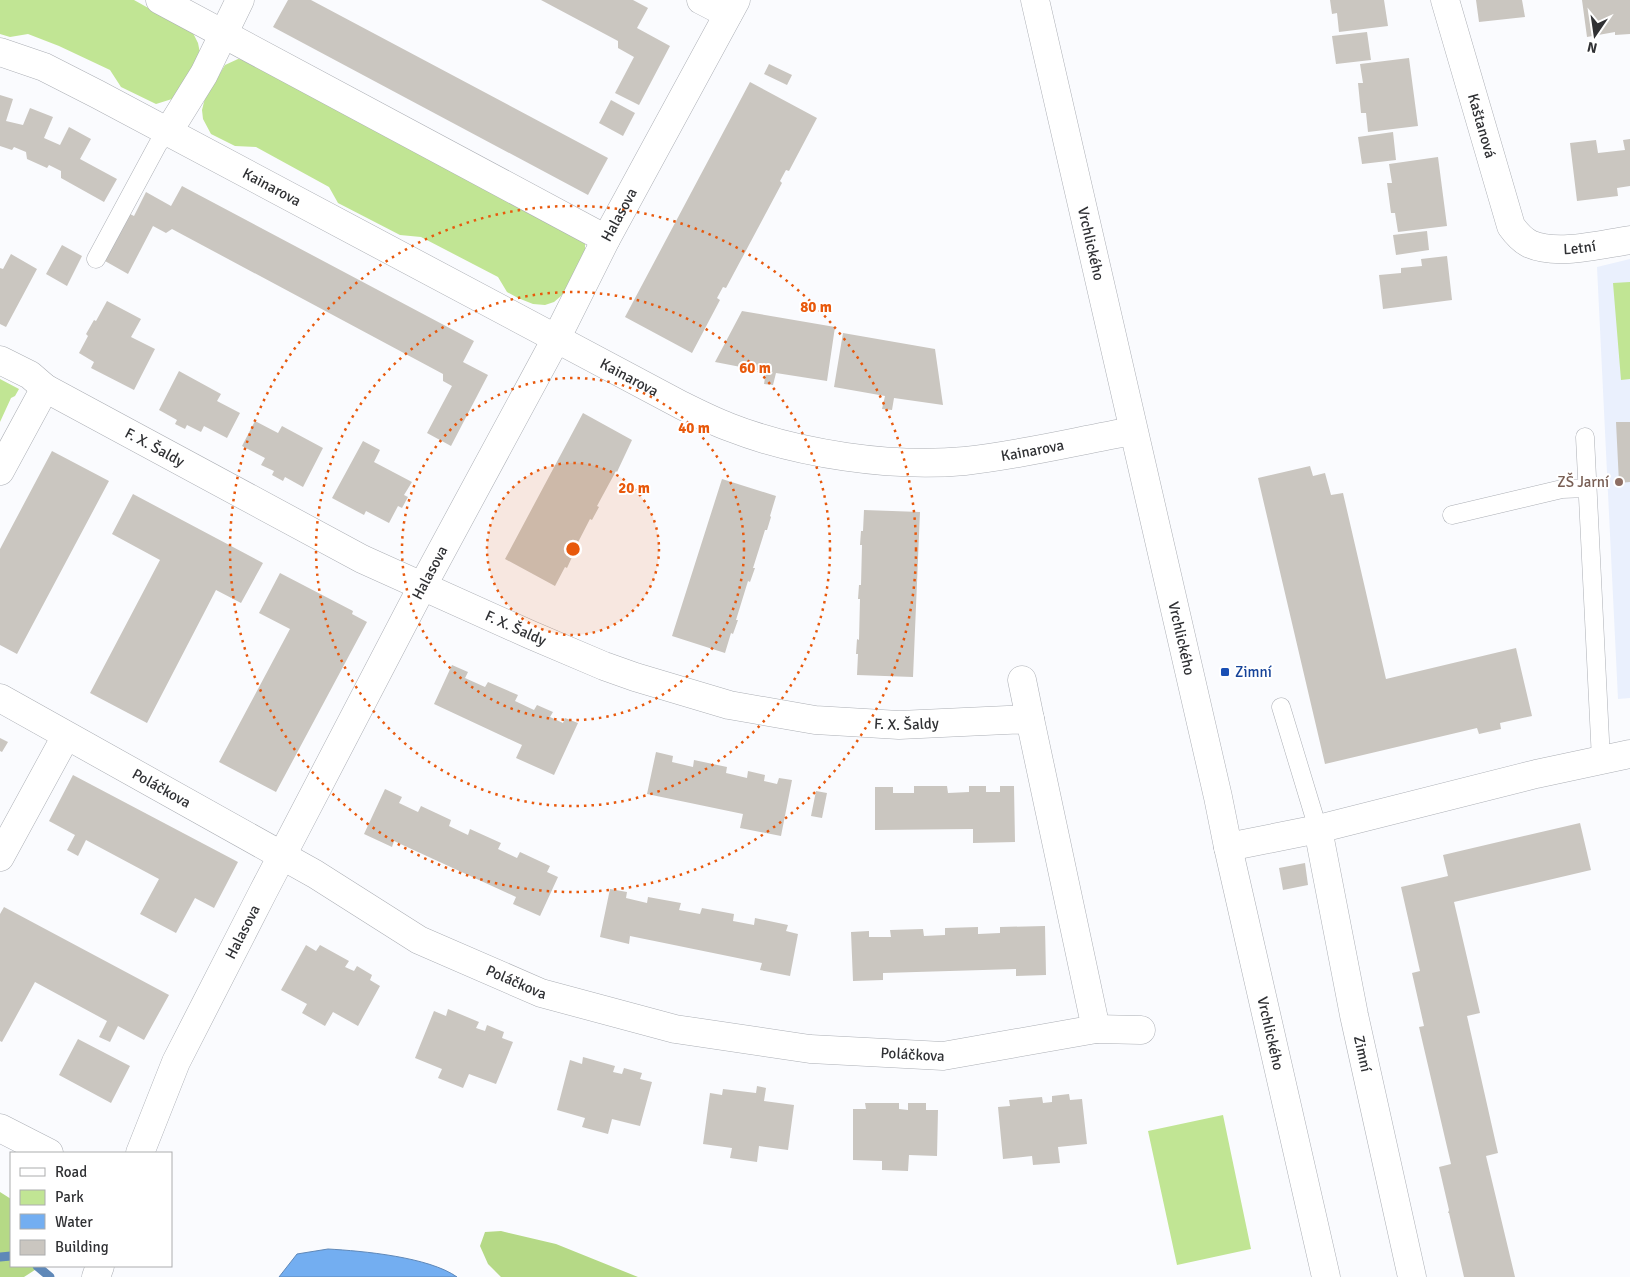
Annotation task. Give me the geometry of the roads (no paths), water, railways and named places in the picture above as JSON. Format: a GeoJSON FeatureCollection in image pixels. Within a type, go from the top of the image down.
{"type":"FeatureCollection","features":[{"type":"Feature","properties":{"kind":"street"},"geometry":{"type":"LineString","coordinates":[[160,0],[606,239]]}},
{"type":"Feature","properties":{"kind":"street"},"geometry":{"type":"LineString","coordinates":[[168,132],[204,74],[240,0]]}},
{"type":"Feature","properties":{"kind":"street"},"geometry":{"type":"LineString","coordinates":[[701,0],[732,7]]}},
{"type":"Feature","properties":{"kind":"street","name":"Vrchlického"},"geometry":{"type":"LineString","coordinates":[[1035,0],[1326,1277]]}},
{"type":"Feature","properties":{"kind":"street","name":"Kaštanová"},"geometry":{"type":"LineString","coordinates":[[1445,0],[1511,226],[1520,238],[1531,244]]}},
{"type":"Feature","properties":{"kind":"street","name":"Halasova"},"geometry":{"type":"LineString","coordinates":[[140,1152],[176,1062],[282,856],[422,587],[556,339],[606,239],[732,7]]}},
{"type":"Feature","properties":{"kind":"street","name":"Kainarova"},"geometry":{"type":"LineString","coordinates":[[0,52],[44,67],[681,406],[729,427],[766,440],[800,449],[881,460],[917,462],[964,461],[1009,455],[1133,431]]}},
{"type":"Feature","properties":{"kind":"street","name":"Letní"},"geometry":{"type":"LineString","coordinates":[[1531,244],[1562,250],[1630,240]]}},
{"type":"Feature","properties":{"kind":"street","name":"F. X. Šaldy"},"geometry":{"type":"LineString","coordinates":[[0,360],[30,376],[45,388],[362,559],[604,666],[729,705],[796,717],[854,723],[934,724],[1030,719]]}},
{"type":"Feature","properties":{"kind":"street"},"geometry":{"type":"LineString","coordinates":[[0,471],[45,388]]}},
{"type":"Feature","properties":{"kind":"street"},"geometry":{"type":"LineString","coordinates":[[1022,680],[1096,1029]]}},
{"type":"Feature","properties":{"kind":"street","name":"Poláčkova"},"geometry":{"type":"LineString","coordinates":[[0,698],[315,874],[419,940],[542,993],[675,1029],[810,1049],[943,1056],[1096,1029],[1141,1030]]}},
{"type":"Feature","properties":{"kind":"street"},"geometry":{"type":"LineString","coordinates":[[0,857],[66,736]]}},
{"type":"Feature","properties":{"kind":"street"},"geometry":{"type":"LineString","coordinates":[[1228,847],[1318,829],[1536,774],[1630,754]]}},
{"type":"Feature","properties":{"kind":"street","name":"Zimní"},"geometry":{"type":"LineString","coordinates":[[1318,829],[1354,1015],[1412,1277]]}},
{"type":"Feature","properties":{"kind":"street"},"geometry":{"type":"LineString","coordinates":[[0,1128],[48,1152]]}},
{"type":"Feature","properties":{"kind":"lane"},"geometry":{"type":"LineString","coordinates":[[96,259],[158,144],[168,132]]}},
{"type":"Feature","properties":{"kind":"lane"},"geometry":{"type":"LineString","coordinates":[[1585,437],[1601,760]]}},
{"type":"Feature","properties":{"kind":"lane"},"geometry":{"type":"LineString","coordinates":[[1452,515],[1562,489],[1587,488]]}},
{"type":"Feature","properties":{"kind":"lane"},"geometry":{"type":"LineString","coordinates":[[1281,707],[1318,829]]}},
{"type":"Feature","properties":{"kind":"water"},"geometry":{"type":"Polygon","coordinates":[[[328,1249],[395,1256],[430,1264],[457,1277],[279,1277],[297,1254],[328,1249]]]}},
{"type":"Feature","properties":{"kind":"waterway"},"geometry":{"type":"LineString","coordinates":[[0,1257],[10,1256]]}},
{"type":"Feature","properties":{"kind":"waterway"},"geometry":{"type":"LineString","coordinates":[[38,1267],[50,1277]]}},
{"type":"Feature","properties":{"kind":"place","name":"ZŠ Jarní"},"geometry":{"type":"Point","coordinates":[1619,482]}},
{"type":"Feature","properties":{"kind":"place","name":"Zimní"},"geometry":{"type":"Point","coordinates":[1225,672]}}]}
